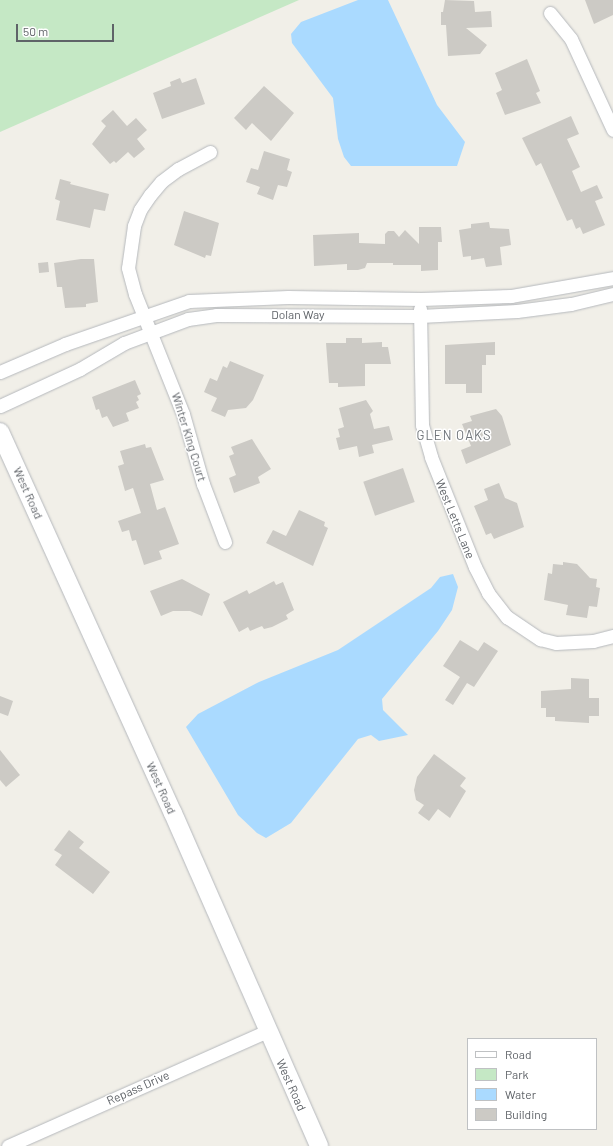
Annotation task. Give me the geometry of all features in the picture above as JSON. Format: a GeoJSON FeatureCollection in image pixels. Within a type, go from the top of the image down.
{"type":"FeatureCollection","features":[{"type":"Feature","properties":{"kind":"street"},"geometry":{"type":"LineString","coordinates":[[550,13],[571,39],[613,130]]}},
{"type":"Feature","properties":{"kind":"street","name":"Winter King Court"},"geometry":{"type":"LineString","coordinates":[[210,152],[178,169],[161,182],[140,210],[129,247],[128,268],[135,294],[183,414],[203,484],[225,542]]}},
{"type":"Feature","properties":{"kind":"street","name":"Dolan Way"},"geometry":{"type":"LineString","coordinates":[[0,372],[65,344],[189,301],[288,297],[421,299],[512,296],[613,278]]}},
{"type":"Feature","properties":{"kind":"street","name":"Dolan Way"},"geometry":{"type":"LineString","coordinates":[[0,406],[80,369],[124,343],[188,319],[216,315],[420,316],[517,311],[571,304],[613,294]]}},
{"type":"Feature","properties":{"kind":"street","name":"West Letts Lane"},"geometry":{"type":"LineString","coordinates":[[421,299],[422,425],[431,458],[475,567],[488,593],[506,617],[540,639],[556,643],[593,641],[613,636]]}},
{"type":"Feature","properties":{"kind":"street","name":"West Road"},"geometry":{"type":"LineString","coordinates":[[0,432],[173,814],[318,1146]]}},
{"type":"Feature","properties":{"kind":"street","name":"Repass Drive"},"geometry":{"type":"LineString","coordinates":[[8,1146],[268,1031]]}},
{"type":"Feature","properties":{"kind":"green space"},"geometry":{"type":"Polygon","coordinates":[[[0,0],[299,0],[0,132],[0,0]]]}},
{"type":"Feature","properties":{"kind":"water"},"geometry":{"type":"Polygon","coordinates":[[[358,0],[388,0],[437,105],[465,142],[457,166],[351,166],[344,157],[338,139],[333,98],[292,43],[291,34],[301,22],[358,0]]]}},
{"type":"Feature","properties":{"kind":"water"},"geometry":{"type":"Polygon","coordinates":[[[453,574],[458,587],[452,610],[438,631],[382,699],[383,710],[408,735],[379,741],[371,735],[358,739],[291,823],[266,838],[257,833],[238,815],[186,727],[198,714],[259,682],[338,650],[431,588],[440,577],[453,574]]]}},
{"type":"Feature","properties":{"kind":"building"},"geometry":{"type":"Polygon","coordinates":[[[445,0],[474,1],[475,12],[491,11],[492,27],[466,28],[487,45],[480,54],[448,56],[446,25],[441,25],[441,12],[443,12],[445,0]]]}},
{"type":"Feature","properties":{"kind":"building"},"geometry":{"type":"Polygon","coordinates":[[[585,0],[613,0],[613,15],[594,24],[585,0]]]}},
{"type":"Feature","properties":{"kind":"building"},"geometry":{"type":"Polygon","coordinates":[[[527,59],[540,91],[536,93],[541,103],[505,115],[496,93],[502,90],[495,73],[527,59]]]}},
{"type":"Feature","properties":{"kind":"building"},"geometry":{"type":"Polygon","coordinates":[[[180,78],[182,83],[196,78],[205,104],[162,119],[153,93],[171,86],[170,82],[180,78]]]}},
{"type":"Feature","properties":{"kind":"building"},"geometry":{"type":"Polygon","coordinates":[[[264,86],[294,113],[271,141],[252,123],[246,130],[234,118],[264,86]]]}},
{"type":"Feature","properties":{"kind":"building"},"geometry":{"type":"Polygon","coordinates":[[[113,110],[127,126],[136,118],[147,130],[137,139],[145,149],[134,158],[128,152],[116,163],[114,161],[110,164],[92,144],[106,126],[101,121],[113,110]]]}},
{"type":"Feature","properties":{"kind":"building"},"geometry":{"type":"Polygon","coordinates":[[[571,116],[579,134],[567,139],[580,167],[572,171],[581,192],[597,185],[603,198],[595,201],[605,225],[583,234],[580,227],[576,229],[572,219],[567,221],[541,163],[536,166],[522,138],[571,116]]]}},
{"type":"Feature","properties":{"kind":"building"},"geometry":{"type":"Polygon","coordinates":[[[264,151],[290,159],[287,170],[292,172],[287,187],[278,185],[273,200],[257,194],[260,187],[246,182],[251,168],[258,170],[264,151]]]}},
{"type":"Feature","properties":{"kind":"building"},"geometry":{"type":"Polygon","coordinates":[[[60,179],[71,182],[70,184],[109,194],[105,211],[94,209],[90,228],[56,220],[60,201],[55,199],[60,179]]]}},
{"type":"Feature","properties":{"kind":"building"},"geometry":{"type":"Polygon","coordinates":[[[184,211],[219,223],[211,256],[206,255],[205,258],[174,245],[184,211]]]}},
{"type":"Feature","properties":{"kind":"building"},"geometry":{"type":"Polygon","coordinates":[[[489,222],[490,228],[509,229],[511,245],[500,247],[502,265],[486,267],[484,258],[471,260],[471,256],[463,257],[459,230],[471,228],[471,224],[489,222]]]}},
{"type":"Feature","properties":{"kind":"building"},"geometry":{"type":"Polygon","coordinates":[[[419,227],[441,227],[442,242],[438,242],[438,270],[421,271],[421,265],[393,265],[393,263],[367,263],[365,268],[358,270],[347,270],[347,264],[314,266],[313,235],[359,233],[359,243],[385,244],[385,234],[388,231],[394,231],[399,237],[405,230],[419,244],[419,227]]]}},
{"type":"Feature","properties":{"kind":"building"},"geometry":{"type":"Polygon","coordinates":[[[81,259],[94,259],[98,302],[86,304],[86,307],[65,308],[62,287],[57,287],[54,263],[81,259]]]}},
{"type":"Feature","properties":{"kind":"building"},"geometry":{"type":"Polygon","coordinates":[[[48,262],[49,272],[39,273],[38,263],[48,262]]]}},
{"type":"Feature","properties":{"kind":"building"},"geometry":{"type":"Polygon","coordinates":[[[346,338],[362,338],[362,343],[382,342],[382,347],[388,347],[391,364],[365,364],[365,386],[338,387],[338,383],[329,383],[326,343],[346,343],[346,338]]]}},
{"type":"Feature","properties":{"kind":"building"},"geometry":{"type":"Polygon","coordinates":[[[495,342],[495,355],[486,355],[486,365],[482,365],[482,393],[466,393],[466,384],[445,384],[445,345],[495,342]]]}},
{"type":"Feature","properties":{"kind":"building"},"geometry":{"type":"Polygon","coordinates":[[[230,361],[264,375],[253,400],[246,408],[228,410],[225,417],[211,411],[217,398],[204,392],[210,378],[217,381],[223,366],[227,368],[230,361]]]}},
{"type":"Feature","properties":{"kind":"building"},"geometry":{"type":"Polygon","coordinates":[[[135,380],[141,394],[137,396],[139,400],[136,402],[139,408],[126,413],[129,421],[113,427],[107,416],[102,418],[99,409],[96,410],[92,397],[135,380]]]}},
{"type":"Feature","properties":{"kind":"building"},"geometry":{"type":"Polygon","coordinates":[[[366,400],[373,411],[370,414],[374,429],[389,426],[393,440],[372,445],[374,453],[359,457],[357,446],[339,450],[336,438],[340,437],[338,429],[344,427],[339,408],[366,400]]]}},
{"type":"Feature","properties":{"kind":"building"},"geometry":{"type":"Polygon","coordinates":[[[496,409],[502,416],[511,445],[466,464],[461,450],[471,446],[462,424],[472,421],[470,416],[496,409]]]}},
{"type":"Feature","properties":{"kind":"building"},"geometry":{"type":"Polygon","coordinates":[[[252,439],[271,469],[258,477],[260,483],[234,493],[229,478],[236,475],[229,456],[234,454],[231,447],[252,439]]]}},
{"type":"Feature","properties":{"kind":"building"},"geometry":{"type":"Polygon","coordinates":[[[145,444],[146,448],[151,447],[164,480],[150,484],[157,510],[165,507],[179,544],[159,551],[162,559],[144,565],[136,540],[132,541],[129,530],[122,532],[118,521],[141,513],[133,488],[125,491],[118,466],[124,464],[120,451],[145,444]]]}},
{"type":"Feature","properties":{"kind":"building"},"geometry":{"type":"Polygon","coordinates":[[[403,468],[415,502],[375,516],[363,482],[403,468]]]}},
{"type":"Feature","properties":{"kind":"building"},"geometry":{"type":"Polygon","coordinates":[[[499,483],[505,498],[517,503],[524,527],[494,539],[491,533],[486,535],[474,506],[488,500],[484,489],[499,483]]]}},
{"type":"Feature","properties":{"kind":"building"},"geometry":{"type":"Polygon","coordinates":[[[299,510],[325,522],[324,526],[328,528],[313,566],[266,543],[273,530],[286,536],[299,510]]]}},
{"type":"Feature","properties":{"kind":"building"},"geometry":{"type":"Polygon","coordinates":[[[563,562],[577,564],[590,578],[597,579],[596,587],[600,588],[597,607],[589,606],[587,618],[566,615],[568,605],[544,600],[548,573],[552,574],[553,564],[563,565],[563,562]]]}},
{"type":"Feature","properties":{"kind":"building"},"geometry":{"type":"Polygon","coordinates":[[[182,579],[210,594],[202,616],[190,611],[173,611],[161,616],[150,591],[182,579]]]}},
{"type":"Feature","properties":{"kind":"building"},"geometry":{"type":"Polygon","coordinates":[[[274,581],[276,585],[283,582],[294,610],[286,615],[288,619],[272,627],[264,629],[262,626],[250,631],[248,627],[239,632],[223,602],[247,590],[249,594],[274,581]]]}},
{"type":"Feature","properties":{"kind":"building"},"geometry":{"type":"Polygon","coordinates":[[[460,640],[478,651],[484,642],[498,651],[474,687],[467,683],[453,705],[445,700],[460,677],[443,666],[460,640]]]}},
{"type":"Feature","properties":{"kind":"building"},"geometry":{"type":"Polygon","coordinates":[[[571,678],[589,679],[589,698],[599,698],[599,716],[589,716],[589,723],[555,721],[555,717],[546,717],[546,708],[541,708],[541,691],[571,689],[571,678]]]}},
{"type":"Feature","properties":{"kind":"building"},"geometry":{"type":"Polygon","coordinates":[[[0,696],[13,701],[8,716],[0,713],[0,696]]]}},
{"type":"Feature","properties":{"kind":"building"},"geometry":{"type":"Polygon","coordinates":[[[0,750],[20,775],[6,787],[0,780],[0,750]]]}},
{"type":"Feature","properties":{"kind":"building"},"geometry":{"type":"Polygon","coordinates":[[[434,754],[466,778],[460,786],[466,791],[450,818],[438,809],[429,821],[418,813],[424,805],[416,800],[414,790],[417,777],[434,754]]]}},
{"type":"Feature","properties":{"kind":"building"},"geometry":{"type":"Polygon","coordinates":[[[69,830],[84,842],[79,848],[110,872],[93,894],[55,865],[62,855],[54,850],[69,830]]]}},
{"type":"Feature","properties":{"kind":"district","name":"GLEN OAKS"},"geometry":{"type":"Point","coordinates":[454,435]}}]}
